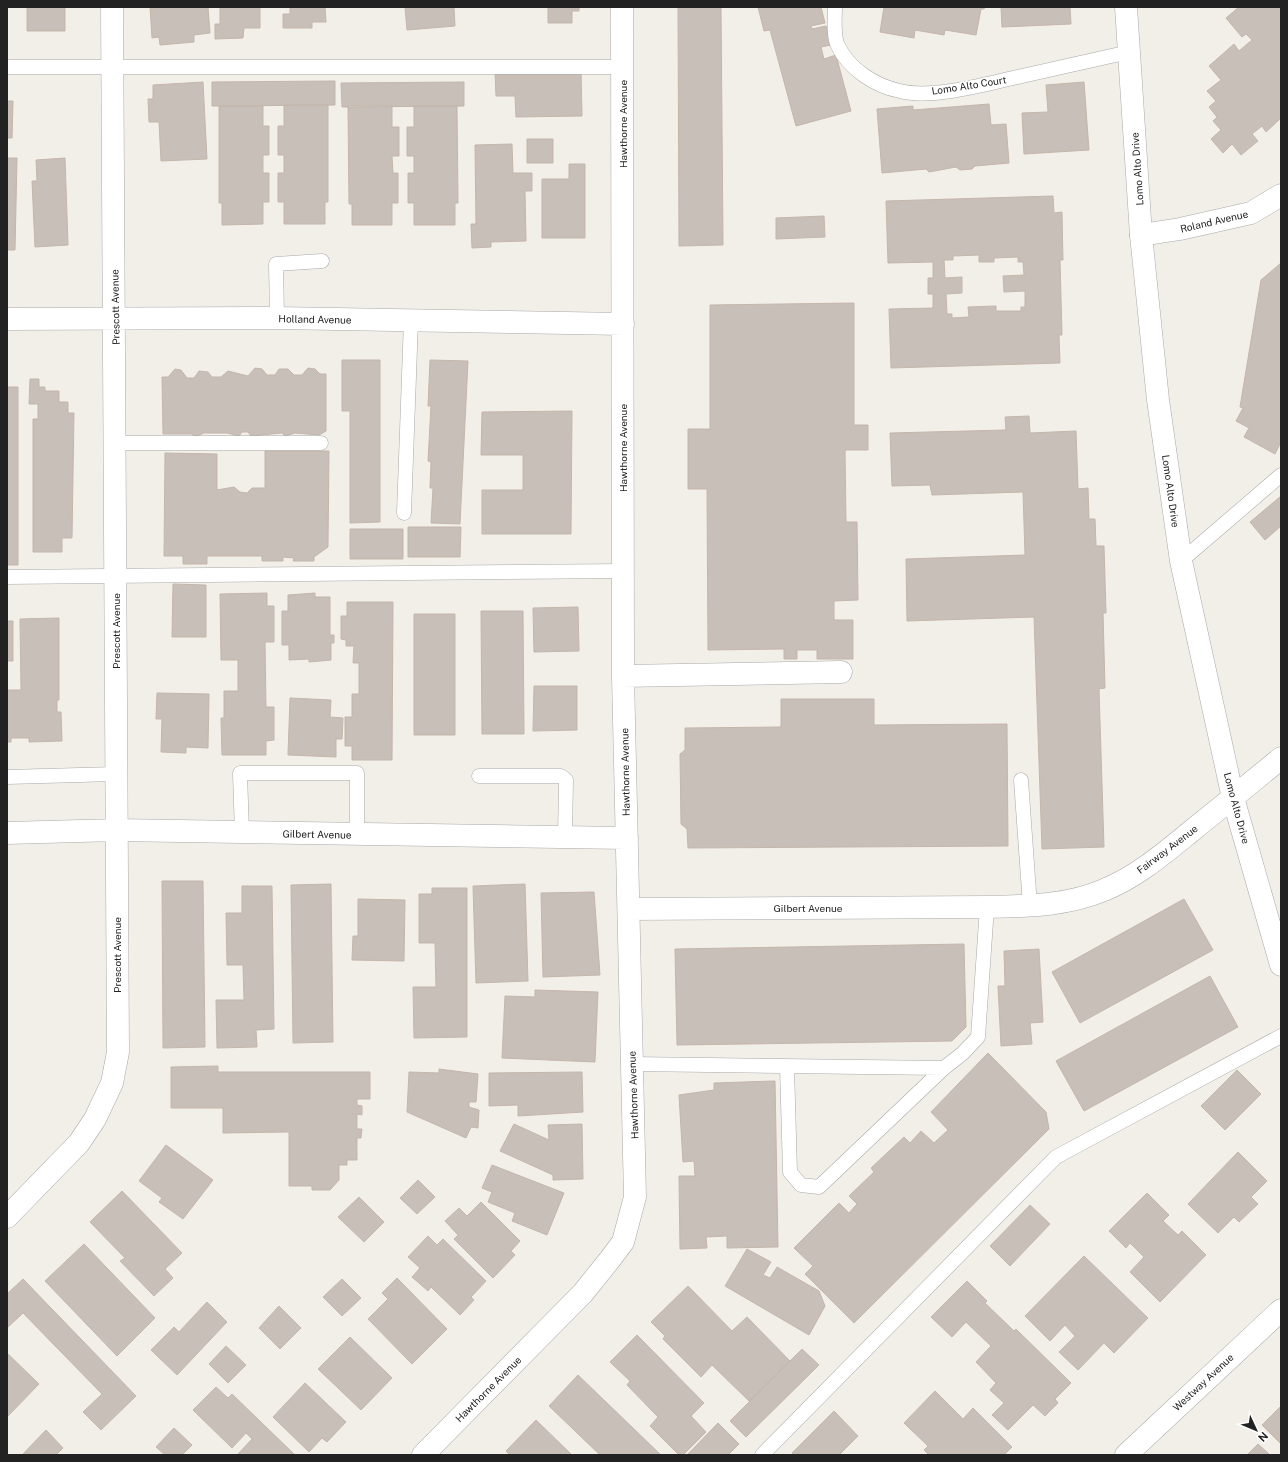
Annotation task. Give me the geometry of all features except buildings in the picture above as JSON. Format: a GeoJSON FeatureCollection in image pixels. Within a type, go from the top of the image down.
{"type":"FeatureCollection","features":[{"type":"Feature","properties":{"kind":"street","name":"Prescott Avenue"},"geometry":{"type":"LineString","coordinates":[[7,1217],[79,1143],[95,1119],[112,1083],[118,1052],[114,66],[112,7]]}},
{"type":"Feature","properties":{"kind":"street","name":"Hawthorne Avenue"},"geometry":{"type":"LineString","coordinates":[[423,1455],[583,1293],[623,1242],[635,1197],[623,676],[622,7]]}},
{"type":"Feature","properties":{"kind":"street","name":"Lomo Alto Drive"},"geometry":{"type":"LineString","coordinates":[[1126,7],[1141,235],[1158,400],[1181,562],[1233,798],[1281,965]]}},
{"type":"Feature","properties":{"kind":"street","name":"Roland Avenue"},"geometry":{"type":"LineString","coordinates":[[1141,235],[1180,229],[1251,213],[1281,195]]}},
{"type":"Feature","properties":{"kind":"street","name":"Holland Avenue"},"geometry":{"type":"LineString","coordinates":[[7,319],[277,318],[623,324]]}},
{"type":"Feature","properties":{"kind":"street"},"geometry":{"type":"LineString","coordinates":[[623,676],[841,672]]}},
{"type":"Feature","properties":{"kind":"street","name":"Fairway Avenue"},"geometry":{"type":"LineString","coordinates":[[987,907],[1030,906],[1065,902],[1103,891],[1136,874],[1233,798],[1281,758]]}},
{"type":"Feature","properties":{"kind":"street","name":"Gilbert Avenue"},"geometry":{"type":"LineString","coordinates":[[7,833],[117,830],[627,838]]}},
{"type":"Feature","properties":{"kind":"street","name":"Gilbert Avenue"},"geometry":{"type":"LineString","coordinates":[[629,909],[987,907]]}},
{"type":"Feature","properties":{"kind":"street","name":"Westway Avenue"},"geometry":{"type":"LineString","coordinates":[[1126,1455],[1281,1310]]}},
{"type":"Feature","properties":{"kind":"lane","name":"Lomo Alto Court"},"geometry":{"type":"LineString","coordinates":[[835,7],[837,45],[846,60],[858,72],[878,84],[900,92],[932,93],[973,87],[1129,52]]}},
{"type":"Feature","properties":{"kind":"lane"},"geometry":{"type":"LineString","coordinates":[[7,67],[623,67]]}},
{"type":"Feature","properties":{"kind":"lane"},"geometry":{"type":"LineString","coordinates":[[277,318],[276,264],[322,261]]}},
{"type":"Feature","properties":{"kind":"lane"},"geometry":{"type":"LineString","coordinates":[[404,514],[411,321]]}},
{"type":"Feature","properties":{"kind":"lane"},"geometry":{"type":"LineString","coordinates":[[115,443],[321,443]]}},
{"type":"Feature","properties":{"kind":"lane"},"geometry":{"type":"LineString","coordinates":[[1181,562],[1281,475]]}},
{"type":"Feature","properties":{"kind":"lane"},"geometry":{"type":"LineString","coordinates":[[7,577],[623,571]]}},
{"type":"Feature","properties":{"kind":"lane"},"geometry":{"type":"LineString","coordinates":[[242,832],[240,773],[357,773],[357,834]]}},
{"type":"Feature","properties":{"kind":"lane"},"geometry":{"type":"LineString","coordinates":[[7,777],[116,774]]}},
{"type":"Feature","properties":{"kind":"lane"},"geometry":{"type":"LineString","coordinates":[[478,776],[561,776],[566,780],[564,837]]}},
{"type":"Feature","properties":{"kind":"lane"},"geometry":{"type":"LineString","coordinates":[[1021,780],[1030,906]]}},
{"type":"Feature","properties":{"kind":"lane"},"geometry":{"type":"LineString","coordinates":[[787,1067],[790,1172],[802,1185],[819,1187],[944,1068],[963,1053],[978,1036],[987,907]]}},
{"type":"Feature","properties":{"kind":"lane"},"geometry":{"type":"LineString","coordinates":[[762,1455],[1056,1157],[1281,1036]]}},
{"type":"Feature","properties":{"kind":"lane"},"geometry":{"type":"LineString","coordinates":[[632,1064],[944,1068]]}}]}
